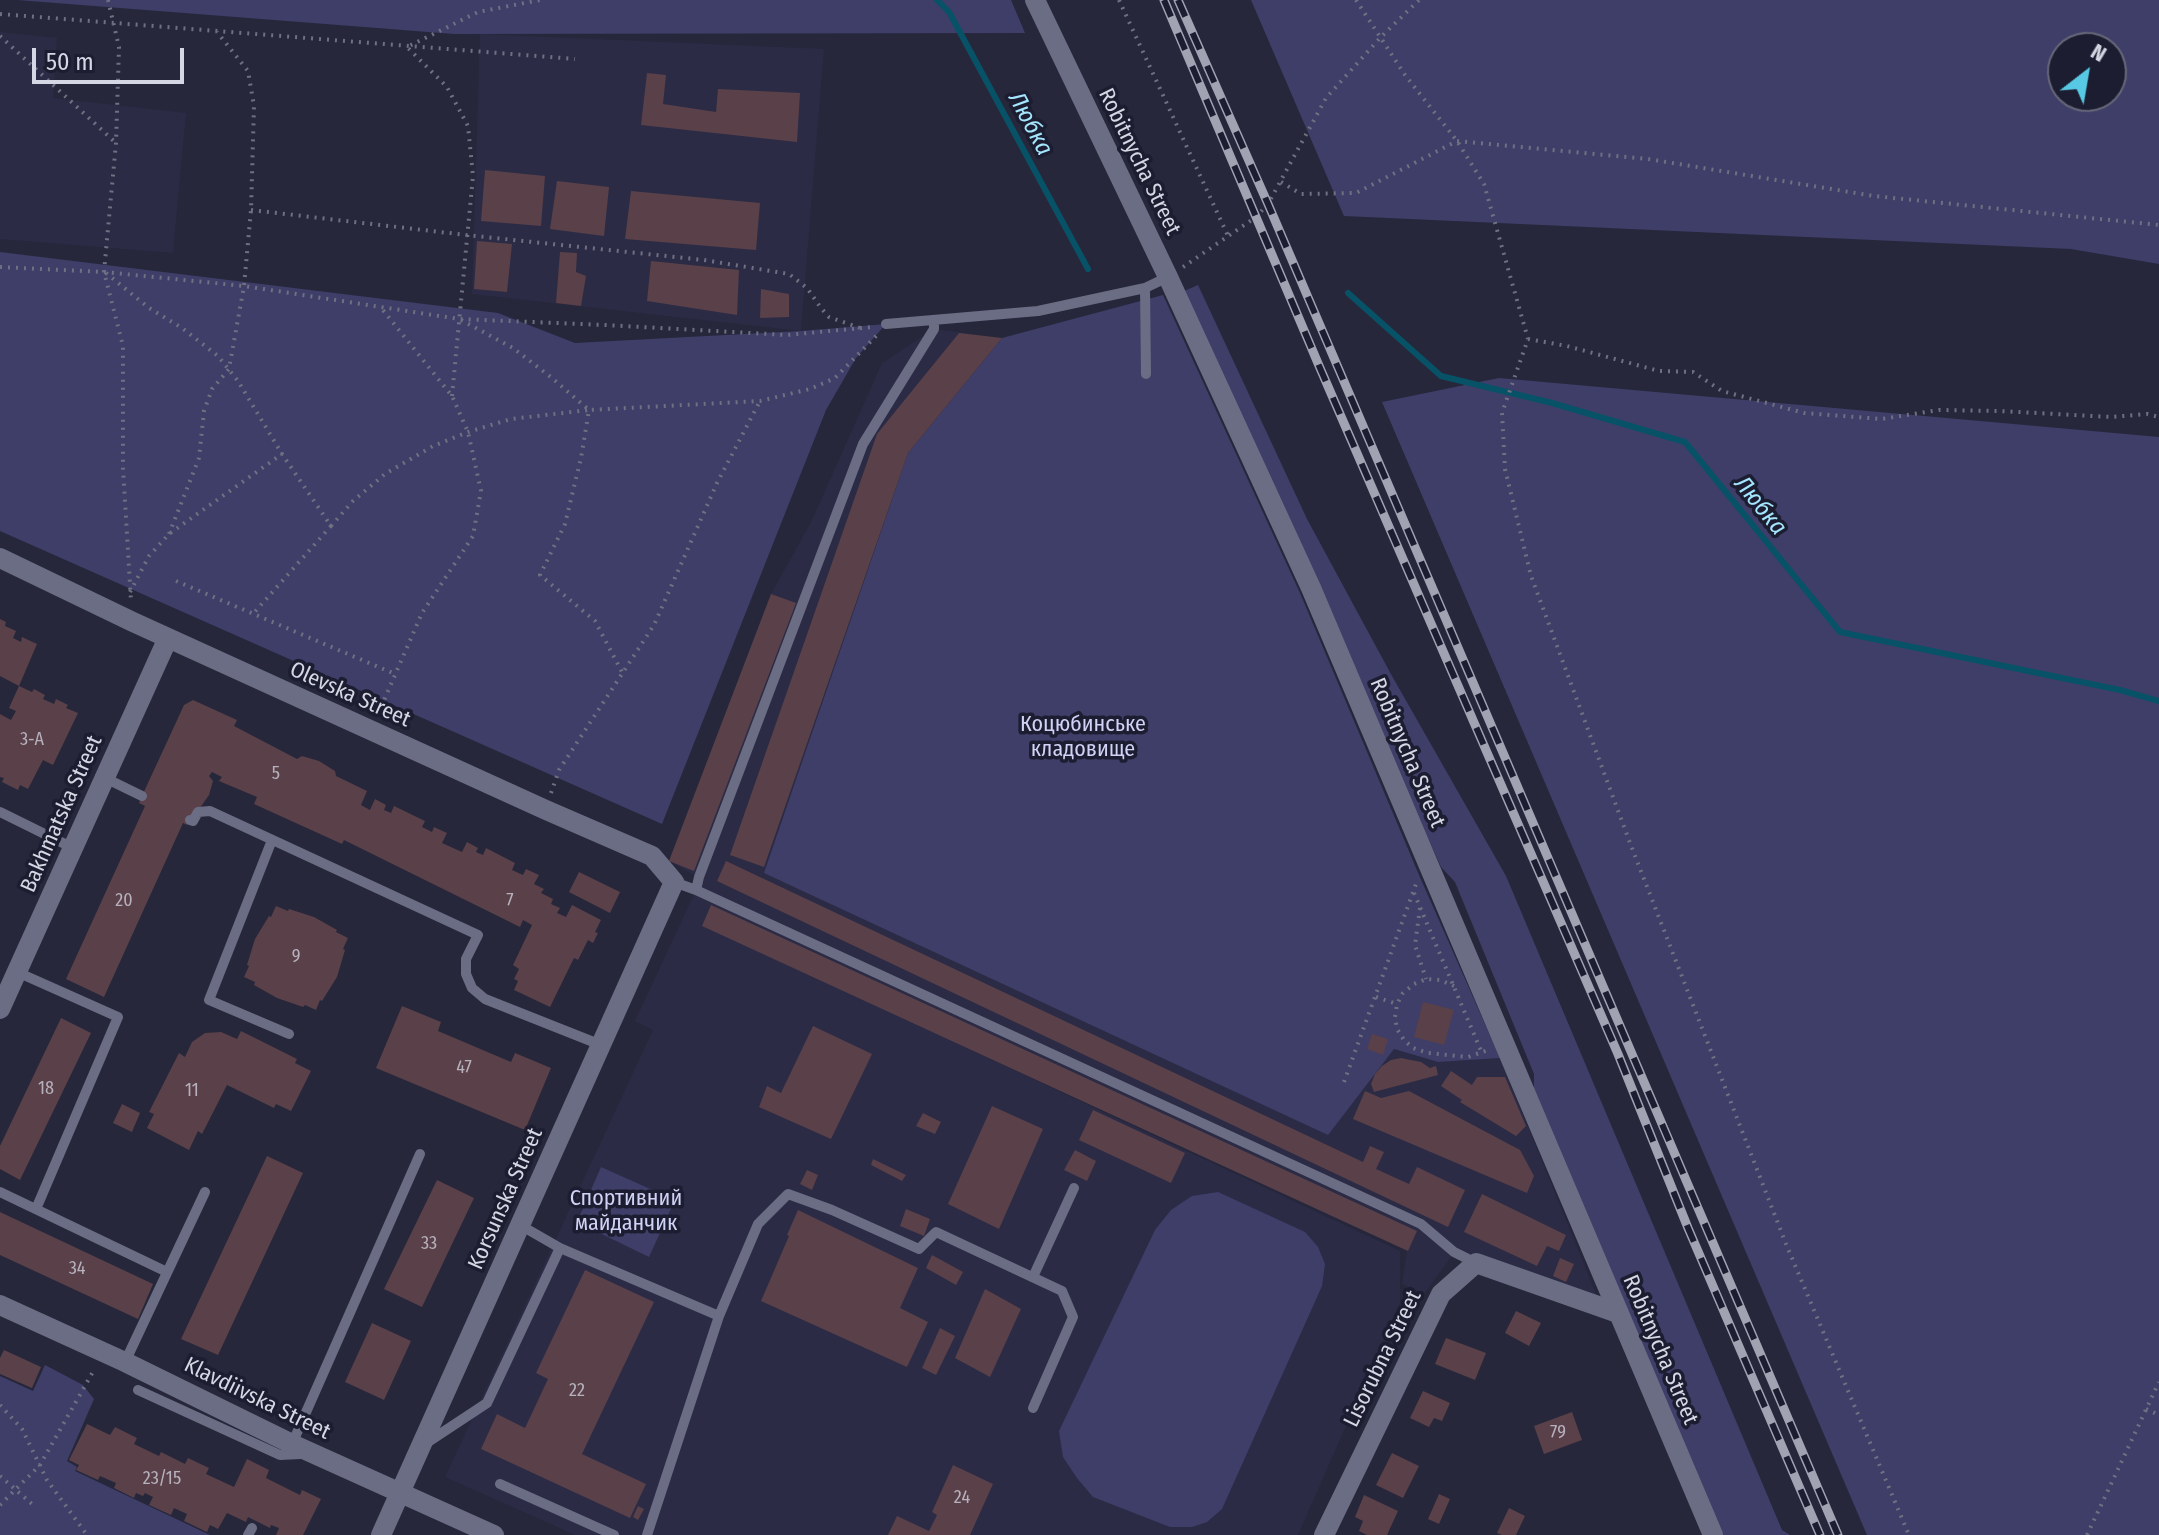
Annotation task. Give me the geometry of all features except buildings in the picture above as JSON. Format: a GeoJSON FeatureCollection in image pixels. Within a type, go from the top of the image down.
{"type":"FeatureCollection","features":[{"type":"Feature","properties":{"kind":"street","name":"Robitnycha Street"},"geometry":{"type":"LineString","coordinates":[[1035,0],[1168,277],[1317,603],[1713,1535]]}},
{"type":"Feature","properties":{"kind":"street","name":"Olevska Street"},"geometry":{"type":"LineString","coordinates":[[0,558],[371,731],[652,856],[674,882]]}},
{"type":"Feature","properties":{"kind":"street","name":"Bakhmatska Street"},"geometry":{"type":"LineString","coordinates":[[0,1009],[168,638]]}},
{"type":"Feature","properties":{"kind":"street","name":"Korsunska Street"},"geometry":{"type":"LineString","coordinates":[[381,1535],[674,882]]}},
{"type":"Feature","properties":{"kind":"street"},"geometry":{"type":"LineString","coordinates":[[1476,1263],[1618,1313]]}},
{"type":"Feature","properties":{"kind":"street","name":"Lisorubna Street"},"geometry":{"type":"LineString","coordinates":[[1324,1535],[1441,1294],[1476,1263]]}},
{"type":"Feature","properties":{"kind":"street","name":"Klavdiivska Street"},"geometry":{"type":"LineString","coordinates":[[0,1305],[292,1444],[494,1535]]}},
{"type":"Feature","properties":{"kind":"lane"},"geometry":{"type":"LineString","coordinates":[[886,324],[1038,311],[1145,288],[1168,277]]}},
{"type":"Feature","properties":{"kind":"lane"},"geometry":{"type":"LineString","coordinates":[[1145,288],[1146,374]]}},
{"type":"Feature","properties":{"kind":"lane"},"geometry":{"type":"LineString","coordinates":[[696,890],[863,444],[934,329],[934,320]]}},
{"type":"Feature","properties":{"kind":"lane"},"geometry":{"type":"LineString","coordinates":[[105,778],[142,796]]}},
{"type":"Feature","properties":{"kind":"lane"},"geometry":{"type":"LineString","coordinates":[[190,820],[193,821],[198,812],[210,811],[478,935],[466,959],[466,974],[478,994],[601,1045]]}},
{"type":"Feature","properties":{"kind":"lane"},"geometry":{"type":"LineString","coordinates":[[0,812],[73,848]]}},
{"type":"Feature","properties":{"kind":"lane"},"geometry":{"type":"LineString","coordinates":[[272,840],[209,1000],[289,1034]]}},
{"type":"Feature","properties":{"kind":"lane"},"geometry":{"type":"LineString","coordinates":[[674,882],[1421,1224],[1454,1252],[1476,1263]]}},
{"type":"Feature","properties":{"kind":"lane"},"geometry":{"type":"LineString","coordinates":[[17,972],[118,1017],[36,1209]]}},
{"type":"Feature","properties":{"kind":"lane"},"geometry":{"type":"LineString","coordinates":[[292,1444],[420,1154]]}},
{"type":"Feature","properties":{"kind":"lane"},"geometry":{"type":"LineString","coordinates":[[1033,1277],[1074,1188]]}},
{"type":"Feature","properties":{"kind":"lane"},"geometry":{"type":"LineString","coordinates":[[0,1192],[167,1272]]}},
{"type":"Feature","properties":{"kind":"lane"},"geometry":{"type":"LineString","coordinates":[[125,1362],[205,1192]]}},
{"type":"Feature","properties":{"kind":"lane"},"geometry":{"type":"LineString","coordinates":[[647,1535],[719,1316],[758,1224],[788,1194],[919,1249],[936,1232],[1062,1291],[1073,1317],[1033,1408]]}},
{"type":"Feature","properties":{"kind":"lane"},"geometry":{"type":"LineString","coordinates":[[520,1225],[560,1248],[719,1316]]}},
{"type":"Feature","properties":{"kind":"lane"},"geometry":{"type":"LineString","coordinates":[[420,1447],[487,1403],[560,1248]]}},
{"type":"Feature","properties":{"kind":"lane"},"geometry":{"type":"LineString","coordinates":[[138,1390],[280,1455],[315,1454]]}},
{"type":"Feature","properties":{"kind":"lane"},"geometry":{"type":"LineString","coordinates":[[500,1484],[614,1535]]}},
{"type":"Feature","properties":{"kind":"path"},"geometry":{"type":"LineString","coordinates":[[108,0],[119,47],[116,143],[104,272],[123,346],[123,468],[133,622]]}},
{"type":"Feature","properties":{"kind":"path"},"geometry":{"type":"LineString","coordinates":[[407,47],[478,12],[540,0]]}},
{"type":"Feature","properties":{"kind":"path"},"geometry":{"type":"LineString","coordinates":[[1119,0],[1228,236]]}},
{"type":"Feature","properties":{"kind":"path"},"geometry":{"type":"LineString","coordinates":[[1356,0],[1405,75],[1457,141],[1484,184],[1528,339],[1502,413],[1505,469],[1531,576],[1630,843],[1786,1244],[1909,1535]]}},
{"type":"Feature","properties":{"kind":"path"},"geometry":{"type":"LineString","coordinates":[[1168,277],[1256,217],[1268,204],[1326,98],[1419,0]]}},
{"type":"Feature","properties":{"kind":"path"},"geometry":{"type":"LineString","coordinates":[[0,14],[575,59]]}},
{"type":"Feature","properties":{"kind":"path"},"geometry":{"type":"LineString","coordinates":[[169,534],[199,458],[204,411],[212,389],[229,369],[244,286],[251,210],[254,106],[248,71],[217,32]]}},
{"type":"Feature","properties":{"kind":"path"},"geometry":{"type":"LineString","coordinates":[[0,36],[116,143]]}},
{"type":"Feature","properties":{"kind":"path"},"geometry":{"type":"LineString","coordinates":[[407,47],[447,87],[468,126],[473,176],[452,396]]}},
{"type":"Feature","properties":{"kind":"path"},"geometry":{"type":"LineString","coordinates":[[1281,182],[1301,194],[1356,193],[1457,141],[1648,159],[1874,196],[2159,225]]}},
{"type":"Feature","properties":{"kind":"path"},"geometry":{"type":"LineString","coordinates":[[251,210],[704,260],[789,274],[807,288],[829,317],[862,329]]}},
{"type":"Feature","properties":{"kind":"path"},"geometry":{"type":"LineString","coordinates":[[0,267],[104,272],[244,286],[459,319],[787,335],[886,324]]}},
{"type":"Feature","properties":{"kind":"path"},"geometry":{"type":"LineString","coordinates":[[104,272],[218,356],[331,526]]}},
{"type":"Feature","properties":{"kind":"path"},"geometry":{"type":"LineString","coordinates":[[371,731],[422,613],[473,536],[481,491],[468,432],[452,396],[381,307]]}},
{"type":"Feature","properties":{"kind":"path"},"geometry":{"type":"LineString","coordinates":[[459,319],[513,348],[589,410]]}},
{"type":"Feature","properties":{"kind":"path"},"geometry":{"type":"LineString","coordinates":[[252,615],[353,501],[385,474],[433,446],[511,419],[589,410],[760,401],[810,389],[835,378],[886,324]]}},
{"type":"Feature","properties":{"kind":"path"},"geometry":{"type":"LineString","coordinates":[[1528,339],[1567,346],[1659,371],[1693,372],[1722,391],[1804,413],[1881,419],[1939,410],[2111,417],[2147,414],[2159,417]]}},
{"type":"Feature","properties":{"kind":"path"},"geometry":{"type":"LineString","coordinates":[[546,810],[559,770],[654,625],[717,483],[760,401]]}},
{"type":"Feature","properties":{"kind":"path"},"geometry":{"type":"LineString","coordinates":[[589,410],[565,524],[540,575],[595,621],[622,672]]}},
{"type":"Feature","properties":{"kind":"path"},"geometry":{"type":"LineString","coordinates":[[130,593],[149,556],[169,534],[282,454]]}},
{"type":"Feature","properties":{"kind":"path"},"geometry":{"type":"LineString","coordinates":[[176,581],[396,674]]}},
{"type":"Feature","properties":{"kind":"path"},"geometry":{"type":"LineString","coordinates":[[1344,1082],[1419,875]]}},
{"type":"Feature","properties":{"kind":"path"},"geometry":{"type":"LineString","coordinates":[[1413,891],[1482,1053]]}},
{"type":"Feature","properties":{"kind":"path"},"geometry":{"type":"LineString","coordinates":[[1420,907],[1415,945],[1426,979]]}},
{"type":"Feature","properties":{"kind":"path"},"geometry":{"type":"LineString","coordinates":[[1454,986],[1440,980],[1426,979],[1403,993],[1395,1017],[1397,1029],[1404,1040],[1413,1048],[1428,1053],[1468,1057],[1496,1047]]}},
{"type":"Feature","properties":{"kind":"path"},"geometry":{"type":"LineString","coordinates":[[1375,997],[1397,1004]]}},
{"type":"Feature","properties":{"kind":"path"},"geometry":{"type":"LineString","coordinates":[[0,1505],[40,1465],[104,1353]]}},
{"type":"Feature","properties":{"kind":"path"},"geometry":{"type":"LineString","coordinates":[[2087,1535],[2159,1382]]}},
{"type":"Feature","properties":{"kind":"path"},"geometry":{"type":"LineString","coordinates":[[0,1405],[22,1429],[47,1480],[87,1535]]}},
{"type":"Feature","properties":{"kind":"path"},"geometry":{"type":"LineString","coordinates":[[2146,1409],[2159,1415]]}},
{"type":"Feature","properties":{"kind":"path"},"geometry":{"type":"LineString","coordinates":[[0,1476],[32,1504]]}},
{"type":"Feature","properties":{"kind":"shaded area"},"geometry":{"type":"Polygon","coordinates":[[[0,32],[57,38],[53,98],[186,113],[173,253],[0,239],[0,32]]]}},
{"type":"Feature","properties":{"kind":"shaded area"},"geometry":{"type":"Polygon","coordinates":[[[480,34],[824,49],[801,331],[472,294],[480,34]]]}},
{"type":"Feature","properties":{"kind":"shaded area"},"geometry":{"type":"Polygon","coordinates":[[[934,329],[1002,338],[908,453],[1394,1049],[1438,1062],[1500,1058],[1597,1296],[1455,1252],[1424,1294],[1402,1284],[1407,1251],[956,1043],[1400,1251],[1400,1303],[1298,1535],[575,1535],[445,1477],[653,1030],[635,1021],[699,878],[669,861],[771,594],[813,518],[882,363],[934,329]]]}},
{"type":"Feature","properties":{"kind":"green space"},"geometry":{"type":"Polygon","coordinates":[[[17,0],[1011,0],[1025,33],[454,34],[17,0]]]}},
{"type":"Feature","properties":{"kind":"green space"},"geometry":{"type":"Polygon","coordinates":[[[1251,0],[2159,0],[2159,264],[2071,249],[1344,216],[1251,0]]]}},
{"type":"Feature","properties":{"kind":"green space"},"geometry":{"type":"Polygon","coordinates":[[[0,252],[498,313],[575,343],[886,324],[856,358],[826,410],[662,824],[0,531],[0,252]]]}},
{"type":"Feature","properties":{"kind":"green space"},"geometry":{"type":"Polygon","coordinates":[[[1198,285],[1307,519],[1506,876],[1782,1530],[1790,1535],[1719,1535],[1534,1093],[1534,1074],[1455,882],[1441,867],[1182,292],[1198,285]]]}},
{"type":"Feature","properties":{"kind":"green space","name":"Коцюбинське кладовище"},"geometry":{"type":"Polygon","coordinates":[[[1163,295],[1300,593],[1500,1058],[1438,1062],[1394,1049],[1328,1135],[764,873],[908,453],[1002,338],[1163,295]]]}},
{"type":"Feature","properties":{"kind":"green space"},"geometry":{"type":"Polygon","coordinates":[[[1499,378],[2159,437],[2159,1535],[1867,1535],[1382,402],[1499,378]]]}},
{"type":"Feature","properties":{"kind":"green space","name":"Спортивний майданчик"},"geometry":{"type":"Polygon","coordinates":[[[601,1167],[675,1200],[649,1257],[577,1222],[601,1167]]]}},
{"type":"Feature","properties":{"kind":"green space"},"geometry":{"type":"Polygon","coordinates":[[[1218,1192],[1305,1232],[1318,1247],[1325,1264],[1322,1286],[1222,1509],[1207,1522],[1192,1527],[1170,1527],[1093,1497],[1063,1457],[1059,1431],[1155,1230],[1171,1210],[1192,1196],[1218,1192]]]}},
{"type":"Feature","properties":{"kind":"green space"},"geometry":{"type":"Polygon","coordinates":[[[45,1365],[83,1385],[94,1399],[67,1461],[77,1467],[75,1471],[210,1535],[0,1535],[0,1376],[33,1391],[45,1365]]]}},
{"type":"Feature","properties":{"kind":"waterway","name":"Любка"},"geometry":{"type":"LineString","coordinates":[[937,0],[949,12],[1088,269]]}},
{"type":"Feature","properties":{"kind":"waterway","name":"Любка"},"geometry":{"type":"LineString","coordinates":[[1348,293],[1441,376],[1552,403],[1685,442],[1840,632],[2120,690],[2159,701]]}},
{"type":"Feature","properties":{"kind":"railway"},"geometry":{"type":"LineString","coordinates":[[1164,0],[1618,1054],[1688,1228],[1820,1535]]}},
{"type":"Feature","properties":{"kind":"railway"},"geometry":{"type":"LineString","coordinates":[[1178,0],[1838,1535]]}}]}
